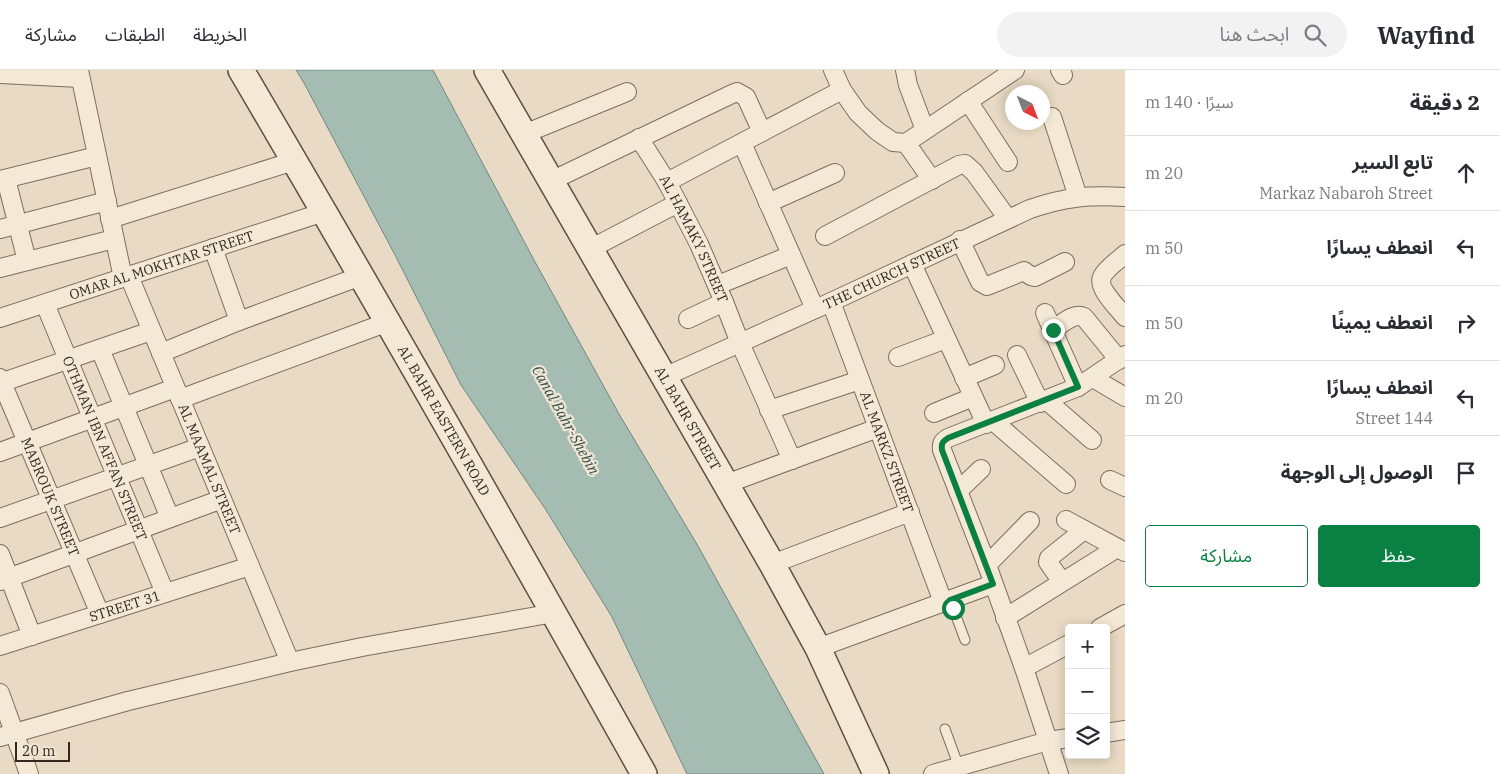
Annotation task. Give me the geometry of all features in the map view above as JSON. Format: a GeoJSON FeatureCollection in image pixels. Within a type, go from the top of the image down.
{"type":"FeatureCollection","features":[{"type":"Feature","properties":{"kind":"street","name":"AL BAHR EASTERN ROAD"},"geometry":{"type":"LineString","coordinates":[[241,70],[388,322],[644,774]]}},
{"type":"Feature","properties":{"kind":"street","name":"AL BAHR STREET"},"geometry":{"type":"LineString","coordinates":[[487,70],[772,564],[818,648],[876,774]]}},
{"type":"Feature","properties":{"kind":"street"},"geometry":{"type":"LineString","coordinates":[[833,70],[842,90],[858,113],[877,131],[900,142],[932,180]]}},
{"type":"Feature","properties":{"kind":"street"},"geometry":{"type":"LineString","coordinates":[[905,70],[908,85],[925,130]]}},
{"type":"Feature","properties":{"kind":"street"},"geometry":{"type":"LineString","coordinates":[[900,142],[925,130],[1015,70]]}},
{"type":"Feature","properties":{"kind":"street"},"geometry":{"type":"LineString","coordinates":[[0,74],[79,74]]}},
{"type":"Feature","properties":{"kind":"street","name":"AL MAAMAL STREET"},"geometry":{"type":"LineString","coordinates":[[79,74],[114,239],[126,277],[161,353],[290,662]]}},
{"type":"Feature","properties":{"kind":"street"},"geometry":{"type":"LineString","coordinates":[[667,182],[842,90]]}},
{"type":"Feature","properties":{"kind":"street"},"geometry":{"type":"LineString","coordinates":[[524,134],[627,92]]}},
{"type":"Feature","properties":{"kind":"street"},"geometry":{"type":"LineString","coordinates":[[551,181],[737,92],[746,97],[762,132]]}},
{"type":"Feature","properties":{"kind":"street"},"geometry":{"type":"LineString","coordinates":[[968,101],[1008,162]]}},
{"type":"Feature","properties":{"kind":"street"},"geometry":{"type":"LineString","coordinates":[[1052,117],[1078,197]]}},
{"type":"Feature","properties":{"kind":"street","name":"AL HAMAKY STREET"},"geometry":{"type":"LineString","coordinates":[[639,138],[667,182],[699,244],[792,460]]}},
{"type":"Feature","properties":{"kind":"street","name":"AL MARKZ STREET"},"geometry":{"type":"LineString","coordinates":[[742,143],[791,255],[823,305],[860,380],[910,512],[947,601]]}},
{"type":"Feature","properties":{"kind":"street"},"geometry":{"type":"LineString","coordinates":[[27,261],[18,224],[3,180],[97,156]]}},
{"type":"Feature","properties":{"kind":"street"},"geometry":{"type":"LineString","coordinates":[[110,219],[294,161]]}},
{"type":"Feature","properties":{"kind":"street"},"geometry":{"type":"LineString","coordinates":[[825,236],[959,165],[965,164],[974,172],[1008,219]]}},
{"type":"Feature","properties":{"kind":"street"},"geometry":{"type":"LineString","coordinates":[[768,203],[835,173]]}},
{"type":"Feature","properties":{"kind":"street","name":"THE CHURCH STREET"},"geometry":{"type":"LineString","coordinates":[[664,377],[1030,209],[1052,201],[1078,197],[1125,197]]}},
{"type":"Feature","properties":{"kind":"street"},"geometry":{"type":"LineString","coordinates":[[0,229],[107,201]]}},
{"type":"Feature","properties":{"kind":"street"},"geometry":{"type":"LineString","coordinates":[[590,249],[678,203]]}},
{"type":"Feature","properties":{"kind":"street","name":"OMAR AL MOKHTAR STREET"},"geometry":{"type":"LineString","coordinates":[[0,318],[324,212]]}},
{"type":"Feature","properties":{"kind":"street"},"geometry":{"type":"LineString","coordinates":[[0,268],[114,239]]}},
{"type":"Feature","properties":{"kind":"street"},"geometry":{"type":"LineString","coordinates":[[960,240],[980,282],[987,286],[1024,271],[1035,277],[1065,262]]}},
{"type":"Feature","properties":{"kind":"street"},"geometry":{"type":"LineString","coordinates":[[213,248],[239,321]]}},
{"type":"Feature","properties":{"kind":"street"},"geometry":{"type":"LineString","coordinates":[[1125,254],[1106,271],[1100,282],[1102,289],[1125,317]]}},
{"type":"Feature","properties":{"kind":"street"},"geometry":{"type":"LineString","coordinates":[[718,285],[791,255]]}},
{"type":"Feature","properties":{"kind":"street"},"geometry":{"type":"LineString","coordinates":[[912,264],[973,397],[990,422],[1066,484]]}},
{"type":"Feature","properties":{"kind":"street"},"geometry":{"type":"LineString","coordinates":[[161,353],[239,321],[361,276]]}},
{"type":"Feature","properties":{"kind":"street"},"geometry":{"type":"LineString","coordinates":[[688,319],[724,302]]}},
{"type":"Feature","properties":{"kind":"street","name":"OTHMAN IBN AFFAN STREET"},"geometry":{"type":"LineString","coordinates":[[45,304],[165,593]]}},
{"type":"Feature","properties":{"kind":"street"},"geometry":{"type":"LineString","coordinates":[[1045,313],[1078,387]]}},
{"type":"Feature","properties":{"kind":"street"},"geometry":{"type":"LineString","coordinates":[[1053,330],[1073,316],[1079,315],[1084,317],[1122,357],[1078,387],[943,440],[941,445],[1024,668],[1059,774]]}},
{"type":"Feature","properties":{"kind":"street"},"geometry":{"type":"LineString","coordinates":[[0,452],[124,407],[178,394],[388,322]]}},
{"type":"Feature","properties":{"kind":"street"},"geometry":{"type":"LineString","coordinates":[[1,381],[68,360],[151,330]]}},
{"type":"Feature","properties":{"kind":"street"},"geometry":{"type":"LineString","coordinates":[[898,357],[946,339]]}},
{"type":"Feature","properties":{"kind":"street"},"geometry":{"type":"LineString","coordinates":[[100,349],[170,518]]}},
{"type":"Feature","properties":{"kind":"street"},"geometry":{"type":"LineString","coordinates":[[1017,355],[1043,402],[1092,440]]}},
{"type":"Feature","properties":{"kind":"street"},"geometry":{"type":"LineString","coordinates":[[964,378],[994,365]]}},
{"type":"Feature","properties":{"kind":"street"},"geometry":{"type":"LineString","coordinates":[[1093,378],[1125,397]]}},
{"type":"Feature","properties":{"kind":"street"},"geometry":{"type":"LineString","coordinates":[[770,410],[860,380]]}},
{"type":"Feature","properties":{"kind":"street","name":"MABROUK STREET"},"geometry":{"type":"LineString","coordinates":[[1,381],[100,614]]}},
{"type":"Feature","properties":{"kind":"street"},"geometry":{"type":"LineString","coordinates":[[934,413],[973,397]]}},
{"type":"Feature","properties":{"kind":"street"},"geometry":{"type":"LineString","coordinates":[[726,484],[878,428]]}},
{"type":"Feature","properties":{"kind":"street"},"geometry":{"type":"LineString","coordinates":[[0,518],[200,447]]}},
{"type":"Feature","properties":{"kind":"street"},"geometry":{"type":"LineString","coordinates":[[958,491],[981,469]]}},
{"type":"Feature","properties":{"kind":"street"},"geometry":{"type":"LineString","coordinates":[[4,579],[222,499]]}},
{"type":"Feature","properties":{"kind":"street"},"geometry":{"type":"LineString","coordinates":[[772,564],[910,512]]}},
{"type":"Feature","properties":{"kind":"street"},"geometry":{"type":"LineString","coordinates":[[1066,520],[1121,550]]}},
{"type":"Feature","properties":{"kind":"street"},"geometry":{"type":"LineString","coordinates":[[987,565],[1030,521]]}},
{"type":"Feature","properties":{"kind":"street"},"geometry":{"type":"LineString","coordinates":[[1062,582],[1048,562],[1049,558],[1084,530]]}},
{"type":"Feature","properties":{"kind":"street"},"geometry":{"type":"LineString","coordinates":[[1005,618],[1062,582],[1121,550]]}},
{"type":"Feature","properties":{"kind":"street"},"geometry":{"type":"LineString","coordinates":[[0,554],[4,579],[32,636]]}},
{"type":"Feature","properties":{"kind":"street","name":"STREET 31"},"geometry":{"type":"LineString","coordinates":[[0,646],[250,566]]}},
{"type":"Feature","properties":{"kind":"street"},"geometry":{"type":"LineString","coordinates":[[818,648],[993,584]]}},
{"type":"Feature","properties":{"kind":"street"},"geometry":{"type":"LineString","coordinates":[[7,734],[128,701],[290,662],[362,647],[554,613]]}},
{"type":"Feature","properties":{"kind":"street"},"geometry":{"type":"LineString","coordinates":[[1107,624],[1125,614]]}},
{"type":"Feature","properties":{"kind":"street"},"geometry":{"type":"LineString","coordinates":[[1024,668],[1065,646]]}},
{"type":"Feature","properties":{"kind":"street"},"geometry":{"type":"LineString","coordinates":[[0,693],[7,734],[29,774]]}},
{"type":"Feature","properties":{"kind":"street"},"geometry":{"type":"LineString","coordinates":[[1110,732],[1125,730]]}},
{"type":"Feature","properties":{"kind":"street"},"geometry":{"type":"LineString","coordinates":[[933,774],[1048,741],[1065,739]]}},
{"type":"Feature","properties":{"kind":"lane"},"geometry":{"type":"LineString","coordinates":[[947,601],[966,640]]}},
{"type":"Feature","properties":{"kind":"lane"},"geometry":{"type":"LineString","coordinates":[[945,729],[959,767]]}},
{"type":"Feature","properties":{"kind":"water","name":"Canal Bahr-Shebin"},"geometry":{"type":"Polygon","coordinates":[[[296,70],[433,70],[534,260],[619,414],[698,546],[824,774],[687,774],[612,617],[546,510],[461,385],[395,255],[296,70]]]}},
{"type":"Feature","properties":{"kind":"route"},"geometry":{"type":"LineString","coordinates":[[953,608],[950,600],[993,584],[941,445],[943,440],[1078,387],[1053,330]]}}]}
